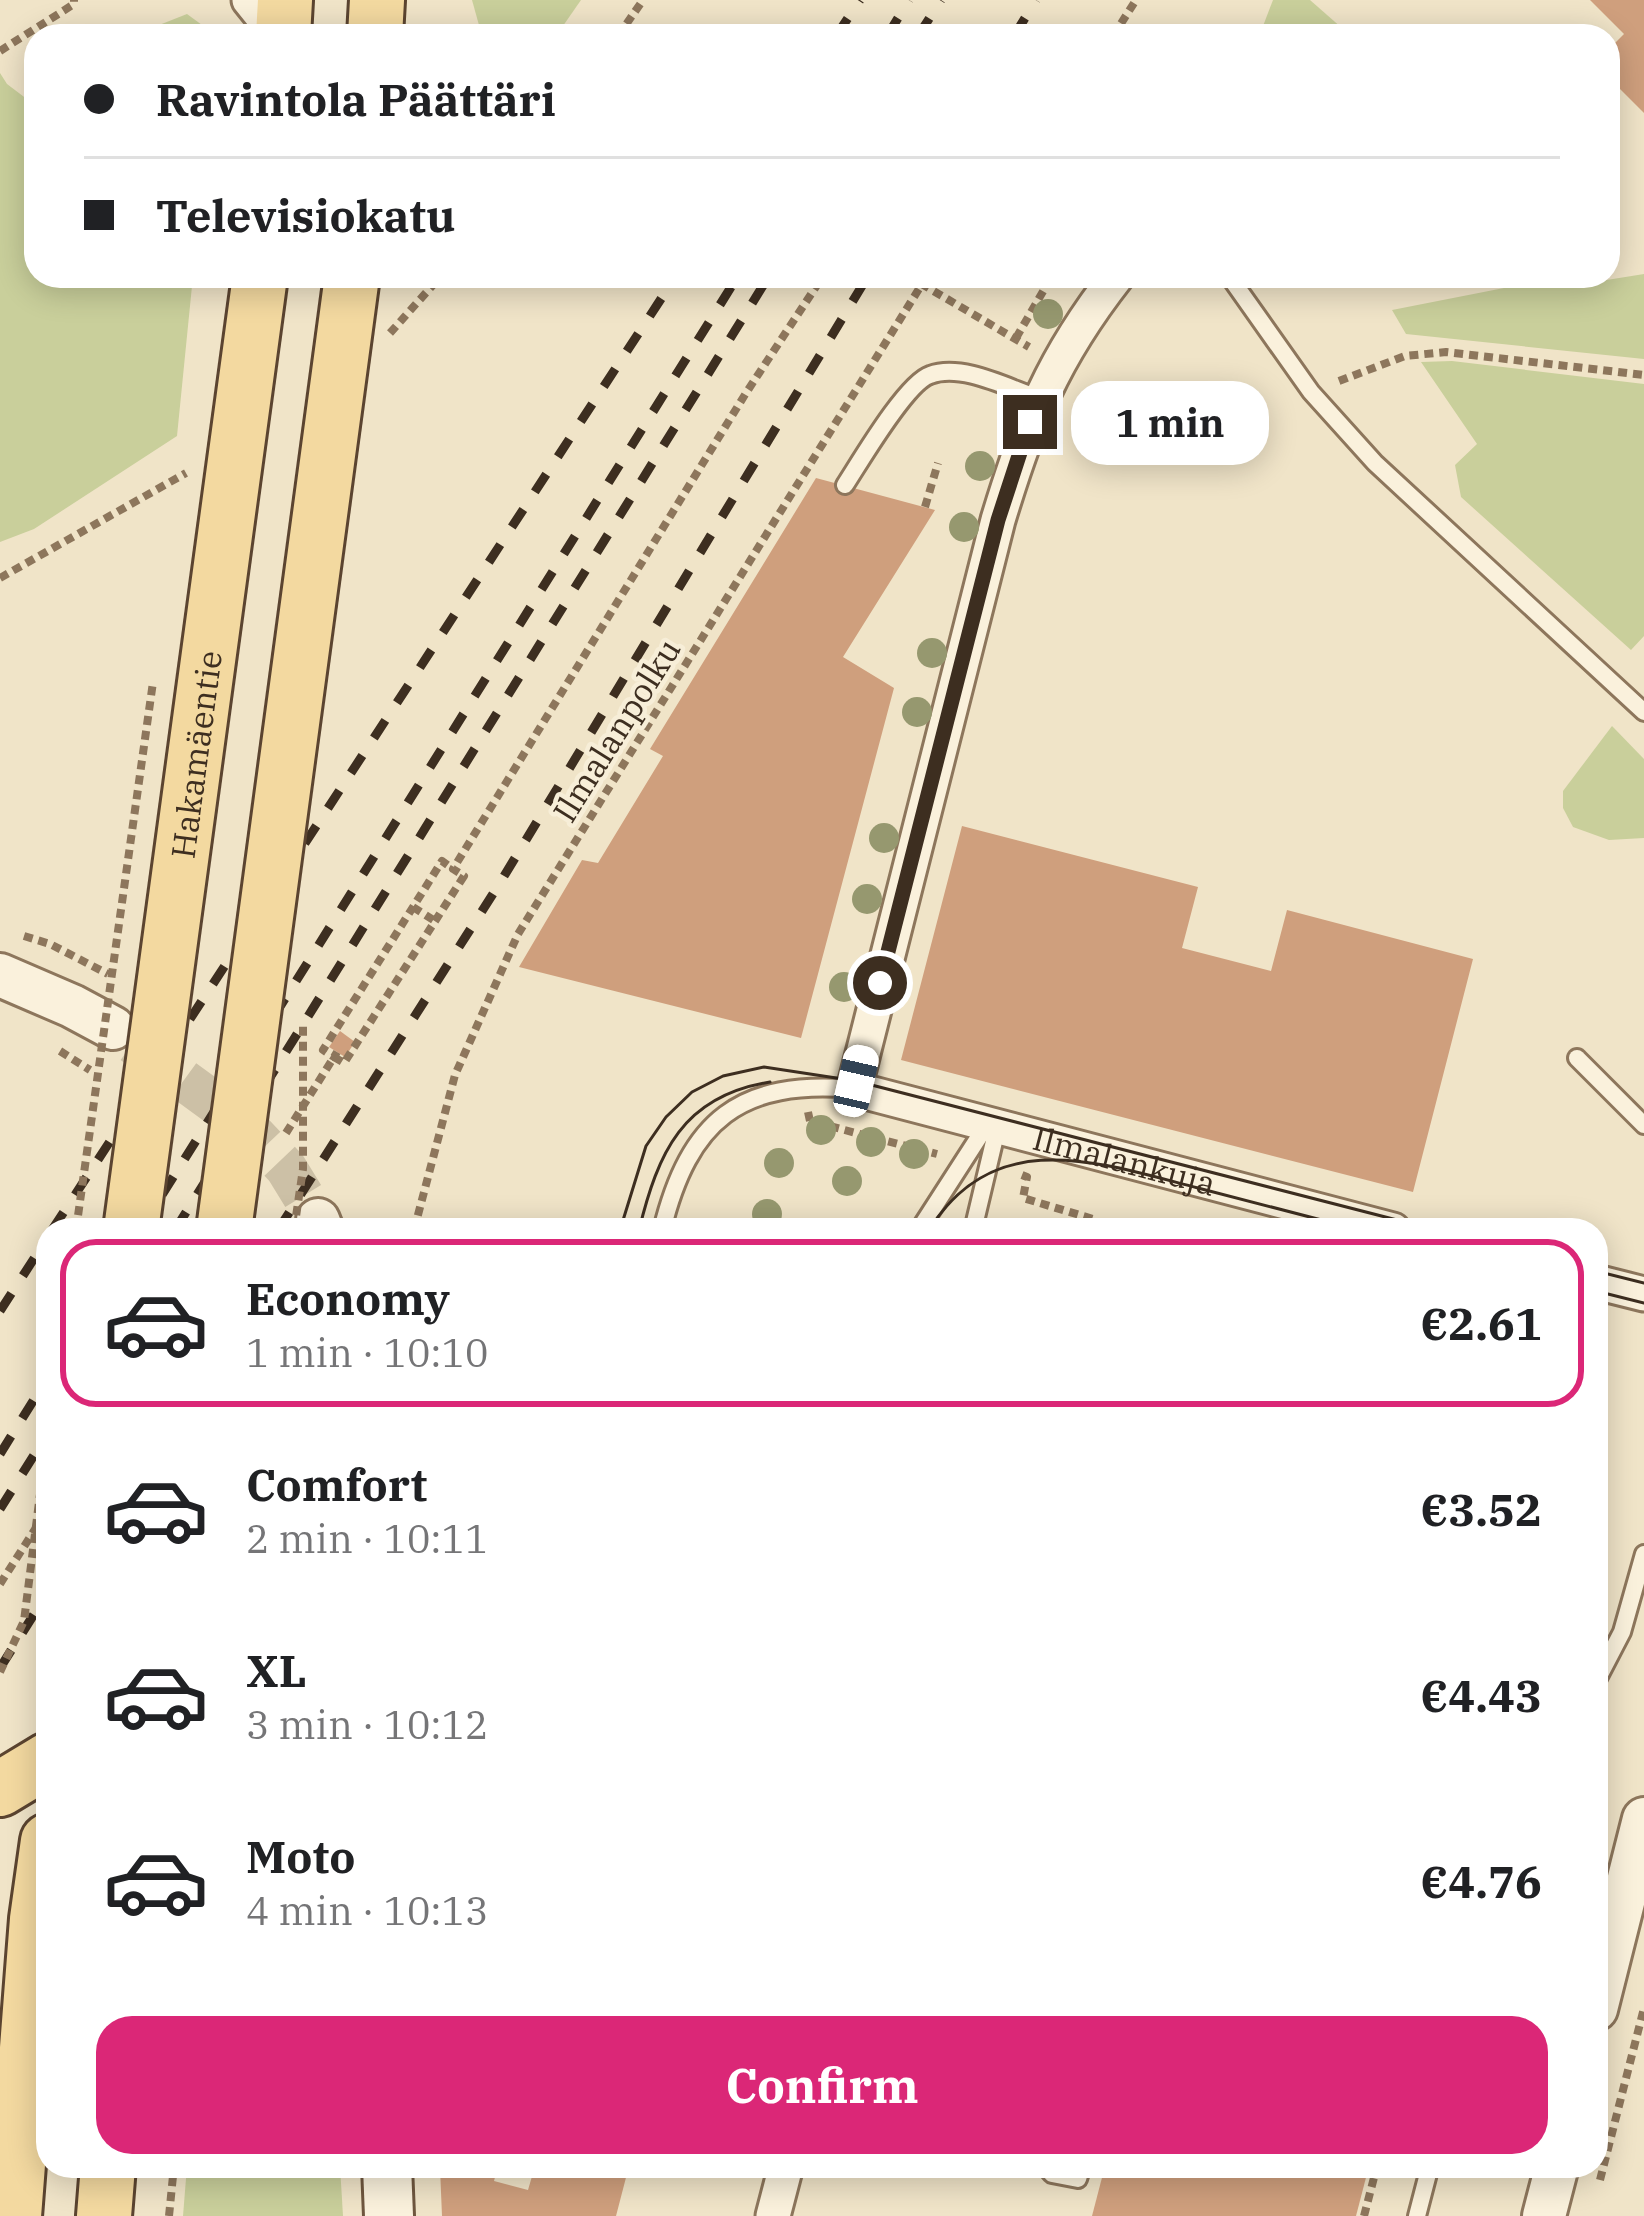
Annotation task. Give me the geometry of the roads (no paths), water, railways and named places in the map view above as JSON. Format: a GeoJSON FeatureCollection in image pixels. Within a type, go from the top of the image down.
{"type":"FeatureCollection","features":[{"type":"Feature","properties":{"kind":"main road","name":"Hakamäentie"},"geometry":{"type":"LineString","coordinates":[[133,1218],[258,288]]}},
{"type":"Feature","properties":{"kind":"main road"},"geometry":{"type":"LineString","coordinates":[[226,1218],[350,288]]}},
{"type":"Feature","properties":{"kind":"main road"},"geometry":{"type":"LineString","coordinates":[[0,1789],[36,1766]]}},
{"type":"Feature","properties":{"kind":"main road"},"geometry":{"type":"LineString","coordinates":[[14,2216],[36,1932]]}},
{"type":"Feature","properties":{"kind":"main road"},"geometry":{"type":"LineString","coordinates":[[104,2216],[106,2178]]}},
{"type":"Feature","properties":{"kind":"main road"},"geometry":{"type":"LineString","coordinates":[[387,2178],[389,2216]]}},
{"type":"Feature","properties":{"kind":"street"},"geometry":{"type":"LineString","coordinates":[[249,0],[270,24]]}},
{"type":"Feature","properties":{"kind":"street"},"geometry":{"type":"LineString","coordinates":[[854,1089],[998,520],[1038,398],[1054,365],[1109,288]]}},
{"type":"Feature","properties":{"kind":"street"},"geometry":{"type":"LineString","coordinates":[[0,976],[113,1028]]}},
{"type":"Feature","properties":{"kind":"street","name":"Ilmalankuja"},"geometry":{"type":"LineString","coordinates":[[854,1089],[1346,1218]]}},
{"type":"Feature","properties":{"kind":"street"},"geometry":{"type":"LineString","coordinates":[[1608,1285],[1644,1294]]}},
{"type":"Feature","properties":{"kind":"street"},"geometry":{"type":"LineString","coordinates":[[1608,1961],[1644,1819]]}},
{"type":"Feature","properties":{"kind":"street"},"geometry":{"type":"LineString","coordinates":[[773,2216],[783,2178]]}},
{"type":"Feature","properties":{"kind":"street"},"geometry":{"type":"LineString","coordinates":[[1544,2216],[1554,2178]]}},
{"type":"Feature","properties":{"kind":"lane"},"geometry":{"type":"LineString","coordinates":[[1237,288],[1311,392],[1375,463],[1644,712]]}},
{"type":"Feature","properties":{"kind":"lane"},"geometry":{"type":"LineString","coordinates":[[845,485],[898,406],[929,375],[952,372],[1038,398]]}},
{"type":"Feature","properties":{"kind":"lane"},"geometry":{"type":"LineString","coordinates":[[1577,1058],[1644,1125]]}},
{"type":"Feature","properties":{"kind":"lane"},"geometry":{"type":"LineString","coordinates":[[666,1218],[687,1154],[713,1122],[746,1102],[783,1090],[854,1089]]}},
{"type":"Feature","properties":{"kind":"lane"},"geometry":{"type":"LineString","coordinates":[[927,1218],[991,1127]]}},
{"type":"Feature","properties":{"kind":"lane"},"geometry":{"type":"LineString","coordinates":[[975,1218],[991,1127]]}},
{"type":"Feature","properties":{"kind":"lane"},"geometry":{"type":"LineString","coordinates":[[1608,1658],[1622,1631],[1644,1554]]}},
{"type":"Feature","properties":{"kind":"lane"},"geometry":{"type":"LineString","coordinates":[[1418,2216],[1427,2178]]}},
{"type":"Feature","properties":{"kind":"tunnel"},"geometry":{"type":"LineString","coordinates":[[133,1043],[245,1125],[286,1168],[317,1218]]}},
{"type":"Feature","properties":{"kind":"tram line"},"geometry":{"type":"LineString","coordinates":[[624,1218],[646,1146],[666,1117],[692,1092],[723,1076],[764,1067],[856,1081],[1389,1218]]}},
{"type":"Feature","properties":{"kind":"tram line"},"geometry":{"type":"LineString","coordinates":[[643,1218],[655,1176],[679,1132],[715,1100],[770,1082]]}},
{"type":"Feature","properties":{"kind":"tram line"},"geometry":{"type":"LineString","coordinates":[[939,1218],[956,1197],[985,1175],[1052,1160],[1124,1169],[1314,1218]]}},
{"type":"Feature","properties":{"kind":"tram line"},"geometry":{"type":"LineString","coordinates":[[1608,1274],[1644,1283]]}},
{"type":"Feature","properties":{"kind":"tram line"},"geometry":{"type":"LineString","coordinates":[[1608,1294],[1644,1303]]}},
{"type":"Feature","properties":{"kind":"railway"},"geometry":{"type":"LineString","coordinates":[[844,24],[860,0]]}},
{"type":"Feature","properties":{"kind":"railway"},"geometry":{"type":"LineString","coordinates":[[894,24],[909,0]]}},
{"type":"Feature","properties":{"kind":"railway"},"geometry":{"type":"LineString","coordinates":[[926,24],[941,0]]}},
{"type":"Feature","properties":{"kind":"railway"},"geometry":{"type":"LineString","coordinates":[[1021,24],[1036,0]]}},
{"type":"Feature","properties":{"kind":"railway"},"geometry":{"type":"LineString","coordinates":[[60,1218],[668,288]]}},
{"type":"Feature","properties":{"kind":"railway"},"geometry":{"type":"LineString","coordinates":[[148,1218],[730,288]]}},
{"type":"Feature","properties":{"kind":"railway"},"geometry":{"type":"LineString","coordinates":[[182,1218],[762,288]]}},
{"type":"Feature","properties":{"kind":"railway"},"geometry":{"type":"LineString","coordinates":[[286,1218],[498,886],[861,288]]}},
{"type":"Feature","properties":{"kind":"railway"},"geometry":{"type":"LineString","coordinates":[[0,1311],[36,1256]]}},
{"type":"Feature","properties":{"kind":"railway"},"geometry":{"type":"LineString","coordinates":[[0,1454],[36,1396]]}},
{"type":"Feature","properties":{"kind":"railway"},"geometry":{"type":"LineString","coordinates":[[0,1509],[36,1452]]}},
{"type":"Feature","properties":{"kind":"railway"},"geometry":{"type":"LineString","coordinates":[[0,1668],[36,1611]]}}]}
